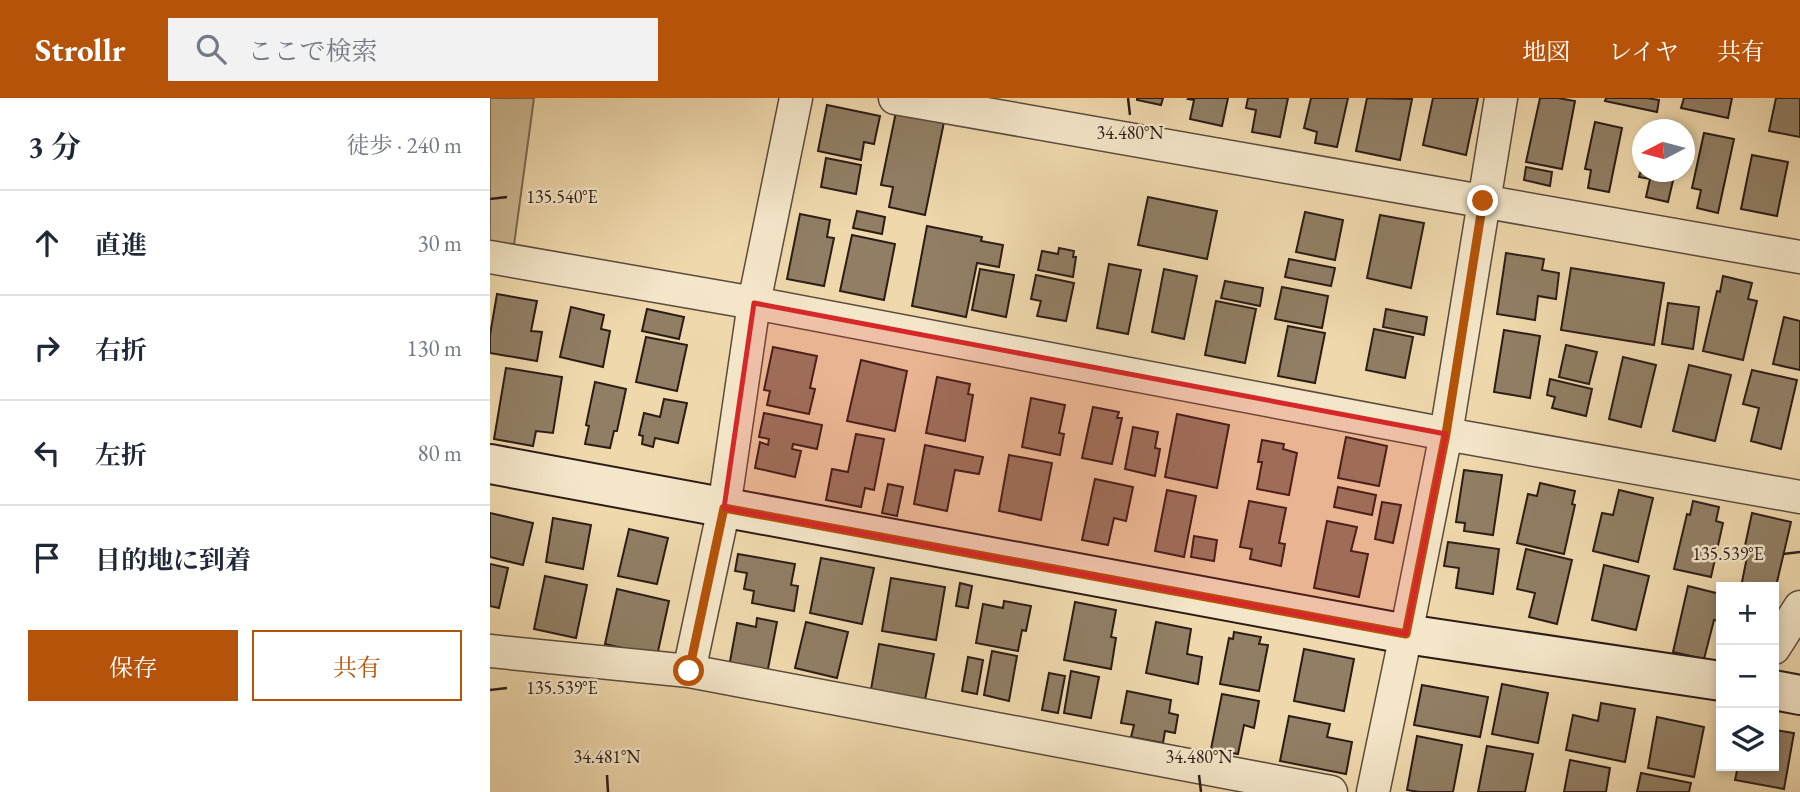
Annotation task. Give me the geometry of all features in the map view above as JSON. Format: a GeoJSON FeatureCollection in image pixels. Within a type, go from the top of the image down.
{"type":"FeatureCollection","features":[{"type":"Feature","properties":{"kind":"street"},"geometry":{"type":"LineString","coordinates":[[689,671],[724,508],[754,303],[796,98]]}},
{"type":"Feature","properties":{"kind":"street"},"geometry":{"type":"LineString","coordinates":[[895,98],[1800,257]]}},
{"type":"Feature","properties":{"kind":"street"},"geometry":{"type":"LineString","coordinates":[[1373,792],[1446,434],[1501,98]]}},
{"type":"Feature","properties":{"kind":"street"},"geometry":{"type":"LineString","coordinates":[[490,257],[754,303],[1446,434],[1800,497]]}},
{"type":"Feature","properties":{"kind":"street"},"geometry":{"type":"LineString","coordinates":[[490,464],[1406,634],[1716,680]]}},
{"type":"Feature","properties":{"kind":"street"},"geometry":{"type":"LineString","coordinates":[[1776,645],[1800,607]]}},
{"type":"Feature","properties":{"kind":"street"},"geometry":{"type":"LineString","coordinates":[[490,651],[689,671],[1331,792]]}},
{"type":"Feature","properties":{"kind":"street"},"geometry":{"type":"LineString","coordinates":[[1779,691],[1800,695]]}},
{"type":"Feature","properties":{"kind":"highlighted area"},"geometry":{"type":"Polygon","coordinates":[[[754,303],[1446,434],[1406,634],[724,508],[754,303]]]}},
{"type":"Feature","properties":{"kind":"shaded area"},"geometry":{"type":"Polygon","coordinates":[[[490,98],[534,98],[514,245],[490,241],[490,98]]]}},
{"type":"Feature","properties":{"kind":"building"},"geometry":{"type":"Polygon","coordinates":[[[1137,98],[1163,98],[1161,105],[1137,98]]]}},
{"type":"Feature","properties":{"kind":"building"},"geometry":{"type":"Polygon","coordinates":[[[1189,98],[1228,98],[1222,126],[1190,119],[1194,100],[1189,98]]]}},
{"type":"Feature","properties":{"kind":"building"},"geometry":{"type":"Polygon","coordinates":[[[1248,98],[1288,98],[1280,137],[1252,132],[1256,110],[1246,108],[1248,98]]]}},
{"type":"Feature","properties":{"kind":"building"},"geometry":{"type":"Polygon","coordinates":[[[1311,98],[1348,98],[1337,147],[1315,143],[1317,132],[1304,128],[1311,98]]]}},
{"type":"Feature","properties":{"kind":"building"},"geometry":{"type":"Polygon","coordinates":[[[1367,98],[1412,99],[1400,160],[1356,151],[1367,98]]]}},
{"type":"Feature","properties":{"kind":"building"},"geometry":{"type":"Polygon","coordinates":[[[1433,98],[1478,98],[1466,155],[1423,145],[1433,98]]]}},
{"type":"Feature","properties":{"kind":"building"},"geometry":{"type":"Polygon","coordinates":[[[1540,98],[1575,101],[1562,169],[1526,162],[1540,98]]]}},
{"type":"Feature","properties":{"kind":"building"},"geometry":{"type":"Polygon","coordinates":[[[1606,98],[1659,100],[1657,112],[1605,101],[1606,98]]]}},
{"type":"Feature","properties":{"kind":"building"},"geometry":{"type":"Polygon","coordinates":[[[1684,98],[1732,98],[1728,118],[1681,108],[1684,98]]]}},
{"type":"Feature","properties":{"kind":"building"},"geometry":{"type":"Polygon","coordinates":[[[1776,98],[1800,98],[1800,137],[1769,131],[1776,98]]]}},
{"type":"Feature","properties":{"kind":"building"},"geometry":{"type":"Polygon","coordinates":[[[827,105],[880,116],[874,144],[864,142],[861,160],[818,151],[827,105]]]}},
{"type":"Feature","properties":{"kind":"building"},"geometry":{"type":"Polygon","coordinates":[[[896,112],[944,122],[925,215],[889,207],[893,187],[881,185],[896,112]]]}},
{"type":"Feature","properties":{"kind":"building"},"geometry":{"type":"Polygon","coordinates":[[[1595,122],[1622,128],[1609,192],[1588,188],[1591,170],[1585,169],[1595,122]]]}},
{"type":"Feature","properties":{"kind":"building"},"geometry":{"type":"Polygon","coordinates":[[[1704,133],[1734,139],[1718,213],[1697,208],[1701,190],[1692,188],[1704,133]]]}},
{"type":"Feature","properties":{"kind":"building"},"geometry":{"type":"Polygon","coordinates":[[[1752,155],[1788,162],[1777,216],[1741,209],[1752,155]]]}},
{"type":"Feature","properties":{"kind":"building"},"geometry":{"type":"Polygon","coordinates":[[[826,158],[861,165],[856,194],[821,187],[826,158]]]}},
{"type":"Feature","properties":{"kind":"building"},"geometry":{"type":"Polygon","coordinates":[[[1526,167],[1552,172],[1550,186],[1524,180],[1526,167]]]}},
{"type":"Feature","properties":{"kind":"building"},"geometry":{"type":"Polygon","coordinates":[[[1649,182],[1673,182],[1668,202],[1646,197],[1649,182]]]}},
{"type":"Feature","properties":{"kind":"building"},"geometry":{"type":"Polygon","coordinates":[[[1148,197],[1217,211],[1207,259],[1138,245],[1148,197]]]}},
{"type":"Feature","properties":{"kind":"building"},"geometry":{"type":"Polygon","coordinates":[[[857,211],[885,217],[882,234],[853,228],[857,211]]]}},
{"type":"Feature","properties":{"kind":"building"},"geometry":{"type":"Polygon","coordinates":[[[1305,212],[1343,220],[1335,260],[1296,252],[1305,212]]]}},
{"type":"Feature","properties":{"kind":"building"},"geometry":{"type":"Polygon","coordinates":[[[800,214],[830,220],[827,237],[834,238],[824,286],[787,279],[800,214]]]}},
{"type":"Feature","properties":{"kind":"building"},"geometry":{"type":"Polygon","coordinates":[[[1380,215],[1424,223],[1411,288],[1367,278],[1380,215]]]}},
{"type":"Feature","properties":{"kind":"building"},"geometry":{"type":"Polygon","coordinates":[[[927,226],[982,237],[981,241],[1003,245],[999,267],[977,263],[966,317],[912,306],[927,226]]]}},
{"type":"Feature","properties":{"kind":"building"},"geometry":{"type":"Polygon","coordinates":[[[852,235],[895,244],[884,300],[840,291],[852,235]]]}},
{"type":"Feature","properties":{"kind":"building"},"geometry":{"type":"Polygon","coordinates":[[[1059,248],[1074,251],[1073,257],[1076,257],[1073,277],[1038,270],[1042,251],[1058,254],[1059,248]]]}},
{"type":"Feature","properties":{"kind":"building"},"geometry":{"type":"Polygon","coordinates":[[[1506,253],[1544,259],[1542,270],[1559,273],[1556,299],[1538,296],[1535,320],[1497,314],[1506,253]]]}},
{"type":"Feature","properties":{"kind":"building"},"geometry":{"type":"Polygon","coordinates":[[[1289,259],[1335,268],[1331,286],[1285,277],[1289,259]]]}},
{"type":"Feature","properties":{"kind":"building"},"geometry":{"type":"Polygon","coordinates":[[[1109,264],[1141,270],[1128,334],[1097,328],[1109,264]]]}},
{"type":"Feature","properties":{"kind":"building"},"geometry":{"type":"Polygon","coordinates":[[[1571,268],[1664,283],[1654,345],[1561,330],[1571,268]]]}},
{"type":"Feature","properties":{"kind":"building"},"geometry":{"type":"Polygon","coordinates":[[[980,269],[1014,275],[1006,317],[972,310],[980,269]]]}},
{"type":"Feature","properties":{"kind":"building"},"geometry":{"type":"Polygon","coordinates":[[[1164,269],[1197,276],[1184,339],[1152,332],[1164,269]]]}},
{"type":"Feature","properties":{"kind":"building"},"geometry":{"type":"Polygon","coordinates":[[[1036,275],[1074,283],[1066,321],[1037,316],[1041,301],[1031,299],[1036,275]]]}},
{"type":"Feature","properties":{"kind":"building"},"geometry":{"type":"Polygon","coordinates":[[[1723,276],[1752,283],[1748,299],[1757,301],[1743,360],[1703,351],[1723,276]]]}},
{"type":"Feature","properties":{"kind":"building"},"geometry":{"type":"Polygon","coordinates":[[[1225,281],[1263,288],[1260,306],[1221,298],[1225,281]]]}},
{"type":"Feature","properties":{"kind":"building"},"geometry":{"type":"Polygon","coordinates":[[[1282,287],[1328,296],[1322,328],[1275,319],[1282,287]]]}},
{"type":"Feature","properties":{"kind":"building"},"geometry":{"type":"Polygon","coordinates":[[[497,294],[537,301],[531,331],[542,332],[537,361],[490,353],[490,335],[497,294]]]}},
{"type":"Feature","properties":{"kind":"building"},"geometry":{"type":"Polygon","coordinates":[[[1216,301],[1256,309],[1245,363],[1205,355],[1216,301]]]}},
{"type":"Feature","properties":{"kind":"building"},"geometry":{"type":"Polygon","coordinates":[[[1668,303],[1699,307],[1693,349],[1662,344],[1668,303]]]}},
{"type":"Feature","properties":{"kind":"building"},"geometry":{"type":"Polygon","coordinates":[[[571,307],[604,315],[601,329],[610,331],[603,367],[560,357],[571,307]]]}},
{"type":"Feature","properties":{"kind":"building"},"geometry":{"type":"Polygon","coordinates":[[[647,309],[684,317],[679,339],[642,331],[647,309]]]}},
{"type":"Feature","properties":{"kind":"building"},"geometry":{"type":"Polygon","coordinates":[[[1386,309],[1427,317],[1424,335],[1383,327],[1386,309]]]}},
{"type":"Feature","properties":{"kind":"building"},"geometry":{"type":"Polygon","coordinates":[[[1784,317],[1800,321],[1800,370],[1773,364],[1784,317]]]}},
{"type":"Feature","properties":{"kind":"building"},"geometry":{"type":"Polygon","coordinates":[[[1288,326],[1325,333],[1315,383],[1278,376],[1288,326]]]}},
{"type":"Feature","properties":{"kind":"building"},"geometry":{"type":"Polygon","coordinates":[[[1374,329],[1413,337],[1405,378],[1366,370],[1374,329]]]}},
{"type":"Feature","properties":{"kind":"building"},"geometry":{"type":"Polygon","coordinates":[[[1504,330],[1540,336],[1530,398],[1494,392],[1504,330]]]}},
{"type":"Feature","properties":{"kind":"building"},"geometry":{"type":"Polygon","coordinates":[[[646,337],[687,345],[677,391],[636,382],[646,337]]]}},
{"type":"Feature","properties":{"kind":"building"},"geometry":{"type":"Polygon","coordinates":[[[1566,345],[1597,352],[1589,384],[1559,377],[1566,345]]]}},
{"type":"Feature","properties":{"kind":"building"},"geometry":{"type":"Polygon","coordinates":[[[773,347],[817,356],[810,388],[815,389],[809,414],[767,405],[770,391],[764,390],[773,347]]]}},
{"type":"Feature","properties":{"kind":"building"},"geometry":{"type":"Polygon","coordinates":[[[1623,357],[1656,365],[1641,427],[1609,419],[1623,357]]]}},
{"type":"Feature","properties":{"kind":"building"},"geometry":{"type":"Polygon","coordinates":[[[861,360],[907,371],[895,431],[847,421],[861,360]]]}},
{"type":"Feature","properties":{"kind":"building"},"geometry":{"type":"Polygon","coordinates":[[[1689,365],[1731,375],[1715,441],[1673,431],[1689,365]]]}},
{"type":"Feature","properties":{"kind":"building"},"geometry":{"type":"Polygon","coordinates":[[[506,368],[562,377],[553,433],[536,431],[533,446],[494,439],[506,368]]]}},
{"type":"Feature","properties":{"kind":"building"},"geometry":{"type":"Polygon","coordinates":[[[1752,370],[1797,380],[1781,449],[1751,441],[1759,408],[1743,404],[1752,370]]]}},
{"type":"Feature","properties":{"kind":"building"},"geometry":{"type":"Polygon","coordinates":[[[937,377],[970,384],[968,394],[973,395],[965,441],[926,433],[937,377]]]}},
{"type":"Feature","properties":{"kind":"building"},"geometry":{"type":"Polygon","coordinates":[[[1550,379],[1592,389],[1586,416],[1552,408],[1555,397],[1547,395],[1550,379]]]}},
{"type":"Feature","properties":{"kind":"building"},"geometry":{"type":"Polygon","coordinates":[[[595,382],[626,389],[617,431],[614,431],[610,448],[585,444],[595,382]]]}},
{"type":"Feature","properties":{"kind":"building"},"geometry":{"type":"Polygon","coordinates":[[[1031,398],[1065,405],[1059,433],[1064,434],[1060,455],[1022,447],[1031,398]]]}},
{"type":"Feature","properties":{"kind":"building"},"geometry":{"type":"Polygon","coordinates":[[[664,399],[687,403],[678,443],[655,438],[653,447],[642,444],[643,436],[639,435],[644,413],[660,417],[664,399]]]}},
{"type":"Feature","properties":{"kind":"building"},"geometry":{"type":"Polygon","coordinates":[[[1093,407],[1119,412],[1117,418],[1122,418],[1112,464],[1082,458],[1093,407]]]}},
{"type":"Feature","properties":{"kind":"building"},"geometry":{"type":"Polygon","coordinates":[[[764,413],[822,425],[817,449],[793,444],[792,449],[801,451],[795,477],[755,468],[760,442],[768,445],[769,439],[759,437],[764,413]]]}},
{"type":"Feature","properties":{"kind":"building"},"geometry":{"type":"Polygon","coordinates":[[[1177,414],[1229,425],[1217,488],[1165,477],[1177,414]]]}},
{"type":"Feature","properties":{"kind":"building"},"geometry":{"type":"Polygon","coordinates":[[[1133,427],[1158,432],[1155,448],[1160,449],[1155,476],[1125,469],[1133,427]]]}},
{"type":"Feature","properties":{"kind":"building"},"geometry":{"type":"Polygon","coordinates":[[[856,434],[884,439],[874,490],[865,488],[861,507],[826,500],[832,469],[848,472],[856,434]]]}},
{"type":"Feature","properties":{"kind":"building"},"geometry":{"type":"Polygon","coordinates":[[[1346,437],[1387,446],[1379,486],[1338,478],[1346,437]]]}},
{"type":"Feature","properties":{"kind":"building"},"geometry":{"type":"Polygon","coordinates":[[[1262,440],[1284,444],[1283,449],[1297,453],[1289,495],[1257,489],[1262,462],[1258,462],[1262,440]]]}},
{"type":"Feature","properties":{"kind":"building"},"geometry":{"type":"Polygon","coordinates":[[[925,445],[983,457],[979,474],[955,470],[947,511],[914,504],[925,445]]]}},
{"type":"Feature","properties":{"kind":"building"},"geometry":{"type":"Polygon","coordinates":[[[1009,455],[1052,463],[1041,520],[999,511],[1009,455]]]}},
{"type":"Feature","properties":{"kind":"building"},"geometry":{"type":"Polygon","coordinates":[[[1464,470],[1502,475],[1493,535],[1464,531],[1465,523],[1456,522],[1464,470]]]}},
{"type":"Feature","properties":{"kind":"building"},"geometry":{"type":"Polygon","coordinates":[[[1095,479],[1133,487],[1126,521],[1114,518],[1108,545],[1082,540],[1095,479]]]}},
{"type":"Feature","properties":{"kind":"building"},"geometry":{"type":"Polygon","coordinates":[[[1540,483],[1575,491],[1572,504],[1575,505],[1564,554],[1517,543],[1528,494],[1537,496],[1540,483]]]}},
{"type":"Feature","properties":{"kind":"building"},"geometry":{"type":"Polygon","coordinates":[[[888,484],[903,487],[897,516],[882,513],[888,484]]]}},
{"type":"Feature","properties":{"kind":"building"},"geometry":{"type":"Polygon","coordinates":[[[1338,487],[1376,495],[1372,515],[1334,507],[1338,487]]]}},
{"type":"Feature","properties":{"kind":"building"},"geometry":{"type":"Polygon","coordinates":[[[1167,490],[1196,496],[1184,557],[1155,551],[1167,490]]]}},
{"type":"Feature","properties":{"kind":"building"},"geometry":{"type":"Polygon","coordinates":[[[1619,490],[1653,498],[1638,562],[1593,551],[1602,513],[1613,515],[1619,490]]]}},
{"type":"Feature","properties":{"kind":"building"},"geometry":{"type":"Polygon","coordinates":[[[1249,501],[1286,508],[1279,543],[1285,544],[1281,566],[1250,559],[1252,549],[1240,547],[1249,501]]]}},
{"type":"Feature","properties":{"kind":"building"},"geometry":{"type":"Polygon","coordinates":[[[1693,501],[1719,507],[1716,521],[1723,523],[1711,577],[1674,569],[1687,514],[1690,515],[1693,501]]]}},
{"type":"Feature","properties":{"kind":"building"},"geometry":{"type":"Polygon","coordinates":[[[1382,502],[1401,505],[1393,543],[1375,539],[1382,502]]]}},
{"type":"Feature","properties":{"kind":"building"},"geometry":{"type":"Polygon","coordinates":[[[490,513],[533,523],[523,565],[490,557],[490,513]]]}},
{"type":"Feature","properties":{"kind":"building"},"geometry":{"type":"Polygon","coordinates":[[[1752,513],[1791,522],[1777,582],[1742,582],[1747,557],[1743,555],[1752,513]]]}},
{"type":"Feature","properties":{"kind":"building"},"geometry":{"type":"Polygon","coordinates":[[[553,518],[591,525],[583,569],[546,562],[553,518]]]}},
{"type":"Feature","properties":{"kind":"building"},"geometry":{"type":"Polygon","coordinates":[[[1327,521],[1357,527],[1351,551],[1368,554],[1359,597],[1314,588],[1327,521]]]}},
{"type":"Feature","properties":{"kind":"building"},"geometry":{"type":"Polygon","coordinates":[[[629,529],[668,538],[657,584],[618,576],[629,529]]]}},
{"type":"Feature","properties":{"kind":"building"},"geometry":{"type":"Polygon","coordinates":[[[1194,536],[1217,540],[1214,561],[1191,557],[1194,536]]]}},
{"type":"Feature","properties":{"kind":"building"},"geometry":{"type":"Polygon","coordinates":[[[1448,542],[1499,549],[1493,594],[1456,588],[1459,568],[1444,566],[1448,542]]]}},
{"type":"Feature","properties":{"kind":"building"},"geometry":{"type":"Polygon","coordinates":[[[1526,549],[1572,560],[1557,624],[1529,617],[1535,593],[1517,589],[1526,549]]]}},
{"type":"Feature","properties":{"kind":"building"},"geometry":{"type":"Polygon","coordinates":[[[738,554],[795,564],[791,585],[798,586],[794,611],[752,603],[754,591],[744,589],[747,573],[735,571],[738,554]]]}},
{"type":"Feature","properties":{"kind":"building"},"geometry":{"type":"Polygon","coordinates":[[[821,558],[874,568],[862,624],[810,613],[821,558]]]}},
{"type":"Feature","properties":{"kind":"building"},"geometry":{"type":"Polygon","coordinates":[[[490,564],[508,568],[499,608],[490,606],[490,564]]]}},
{"type":"Feature","properties":{"kind":"building"},"geometry":{"type":"Polygon","coordinates":[[[1604,565],[1649,576],[1636,630],[1592,620],[1604,565]]]}},
{"type":"Feature","properties":{"kind":"building"},"geometry":{"type":"Polygon","coordinates":[[[545,576],[587,585],[576,638],[534,629],[545,576]]]}},
{"type":"Feature","properties":{"kind":"building"},"geometry":{"type":"Polygon","coordinates":[[[891,578],[945,587],[936,640],[882,631],[891,578]]]}},
{"type":"Feature","properties":{"kind":"building"},"geometry":{"type":"Polygon","coordinates":[[[960,583],[972,586],[968,608],[956,606],[960,583]]]}},
{"type":"Feature","properties":{"kind":"building"},"geometry":{"type":"Polygon","coordinates":[[[1688,586],[1716,593],[1716,620],[1704,659],[1673,652],[1688,586]]]}},
{"type":"Feature","properties":{"kind":"building"},"geometry":{"type":"Polygon","coordinates":[[[617,589],[669,601],[657,656],[605,644],[617,589]]]}},
{"type":"Feature","properties":{"kind":"building"},"geometry":{"type":"Polygon","coordinates":[[[1004,601],[1031,606],[1026,631],[1022,630],[1018,651],[976,643],[983,604],[1003,608],[1004,601]]]}},
{"type":"Feature","properties":{"kind":"building"},"geometry":{"type":"Polygon","coordinates":[[[1075,602],[1116,610],[1111,637],[1116,638],[1111,669],[1064,660],[1075,602]]]}},
{"type":"Feature","properties":{"kind":"building"},"geometry":{"type":"Polygon","coordinates":[[[757,618],[777,622],[767,674],[729,667],[737,623],[756,627],[757,618]]]}},
{"type":"Feature","properties":{"kind":"building"},"geometry":{"type":"Polygon","coordinates":[[[806,622],[848,632],[837,678],[795,668],[806,622]]]}},
{"type":"Feature","properties":{"kind":"building"},"geometry":{"type":"Polygon","coordinates":[[[1156,622],[1191,629],[1187,654],[1202,657],[1198,684],[1146,673],[1156,622]]]}},
{"type":"Feature","properties":{"kind":"building"},"geometry":{"type":"Polygon","coordinates":[[[1234,632],[1261,637],[1259,644],[1268,645],[1259,691],[1220,684],[1229,638],[1233,639],[1234,632]]]}},
{"type":"Feature","properties":{"kind":"building"},"geometry":{"type":"Polygon","coordinates":[[[879,644],[934,654],[924,705],[870,695],[879,644]]]}},
{"type":"Feature","properties":{"kind":"building"},"geometry":{"type":"Polygon","coordinates":[[[1304,649],[1354,659],[1344,711],[1294,701],[1304,649]]]}},
{"type":"Feature","properties":{"kind":"building"},"geometry":{"type":"Polygon","coordinates":[[[992,651],[1017,656],[1009,701],[984,695],[992,651]]]}},
{"type":"Feature","properties":{"kind":"building"},"geometry":{"type":"Polygon","coordinates":[[[968,657],[983,660],[977,694],[962,691],[968,657]]]}},
{"type":"Feature","properties":{"kind":"building"},"geometry":{"type":"Polygon","coordinates":[[[1071,671],[1099,677],[1091,718],[1064,713],[1071,671]]]}},
{"type":"Feature","properties":{"kind":"building"},"geometry":{"type":"Polygon","coordinates":[[[1049,673],[1065,676],[1058,713],[1042,710],[1049,673]]]}},
{"type":"Feature","properties":{"kind":"building"},"geometry":{"type":"Polygon","coordinates":[[[1502,684],[1548,693],[1538,743],[1492,734],[1502,684]]]}},
{"type":"Feature","properties":{"kind":"building"},"geometry":{"type":"Polygon","coordinates":[[[1422,685],[1488,697],[1480,737],[1414,725],[1422,685]]]}},
{"type":"Feature","properties":{"kind":"building"},"geometry":{"type":"Polygon","coordinates":[[[1127,691],[1171,700],[1169,713],[1178,715],[1175,733],[1165,731],[1163,743],[1131,737],[1134,725],[1121,723],[1127,691]]]}},
{"type":"Feature","properties":{"kind":"building"},"geometry":{"type":"Polygon","coordinates":[[[1222,694],[1259,701],[1254,728],[1244,725],[1238,754],[1211,749],[1222,694]]]}},
{"type":"Feature","properties":{"kind":"building"},"geometry":{"type":"Polygon","coordinates":[[[1601,703],[1635,709],[1625,762],[1566,750],[1573,715],[1598,721],[1601,703]]]}},
{"type":"Feature","properties":{"kind":"building"},"geometry":{"type":"Polygon","coordinates":[[[1289,716],[1330,724],[1327,737],[1352,742],[1346,774],[1280,761],[1289,716]]]}},
{"type":"Feature","properties":{"kind":"building"},"geometry":{"type":"Polygon","coordinates":[[[1657,717],[1704,727],[1694,777],[1648,768],[1657,717]]]}},
{"type":"Feature","properties":{"kind":"building"},"geometry":{"type":"Polygon","coordinates":[[[1779,731],[1794,733],[1784,789],[1735,780],[1737,771],[1779,771],[1779,731]]]}},
{"type":"Feature","properties":{"kind":"building"},"geometry":{"type":"Polygon","coordinates":[[[1417,736],[1462,745],[1453,792],[1407,790],[1417,736]]]}},
{"type":"Feature","properties":{"kind":"building"},"geometry":{"type":"Polygon","coordinates":[[[1487,746],[1533,754],[1525,792],[1478,792],[1487,746]]]}},
{"type":"Feature","properties":{"kind":"building"},"geometry":{"type":"Polygon","coordinates":[[[1570,760],[1610,768],[1606,792],[1564,792],[1570,760]]]}},
{"type":"Feature","properties":{"kind":"building"},"geometry":{"type":"Polygon","coordinates":[[[1641,773],[1691,783],[1689,792],[1637,792],[1641,773]]]}},
{"type":"Feature","properties":{"kind":"route"},"geometry":{"type":"LineString","coordinates":[[689,671],[724,508],[1406,634],[1446,434],[1483,201]]}}]}
